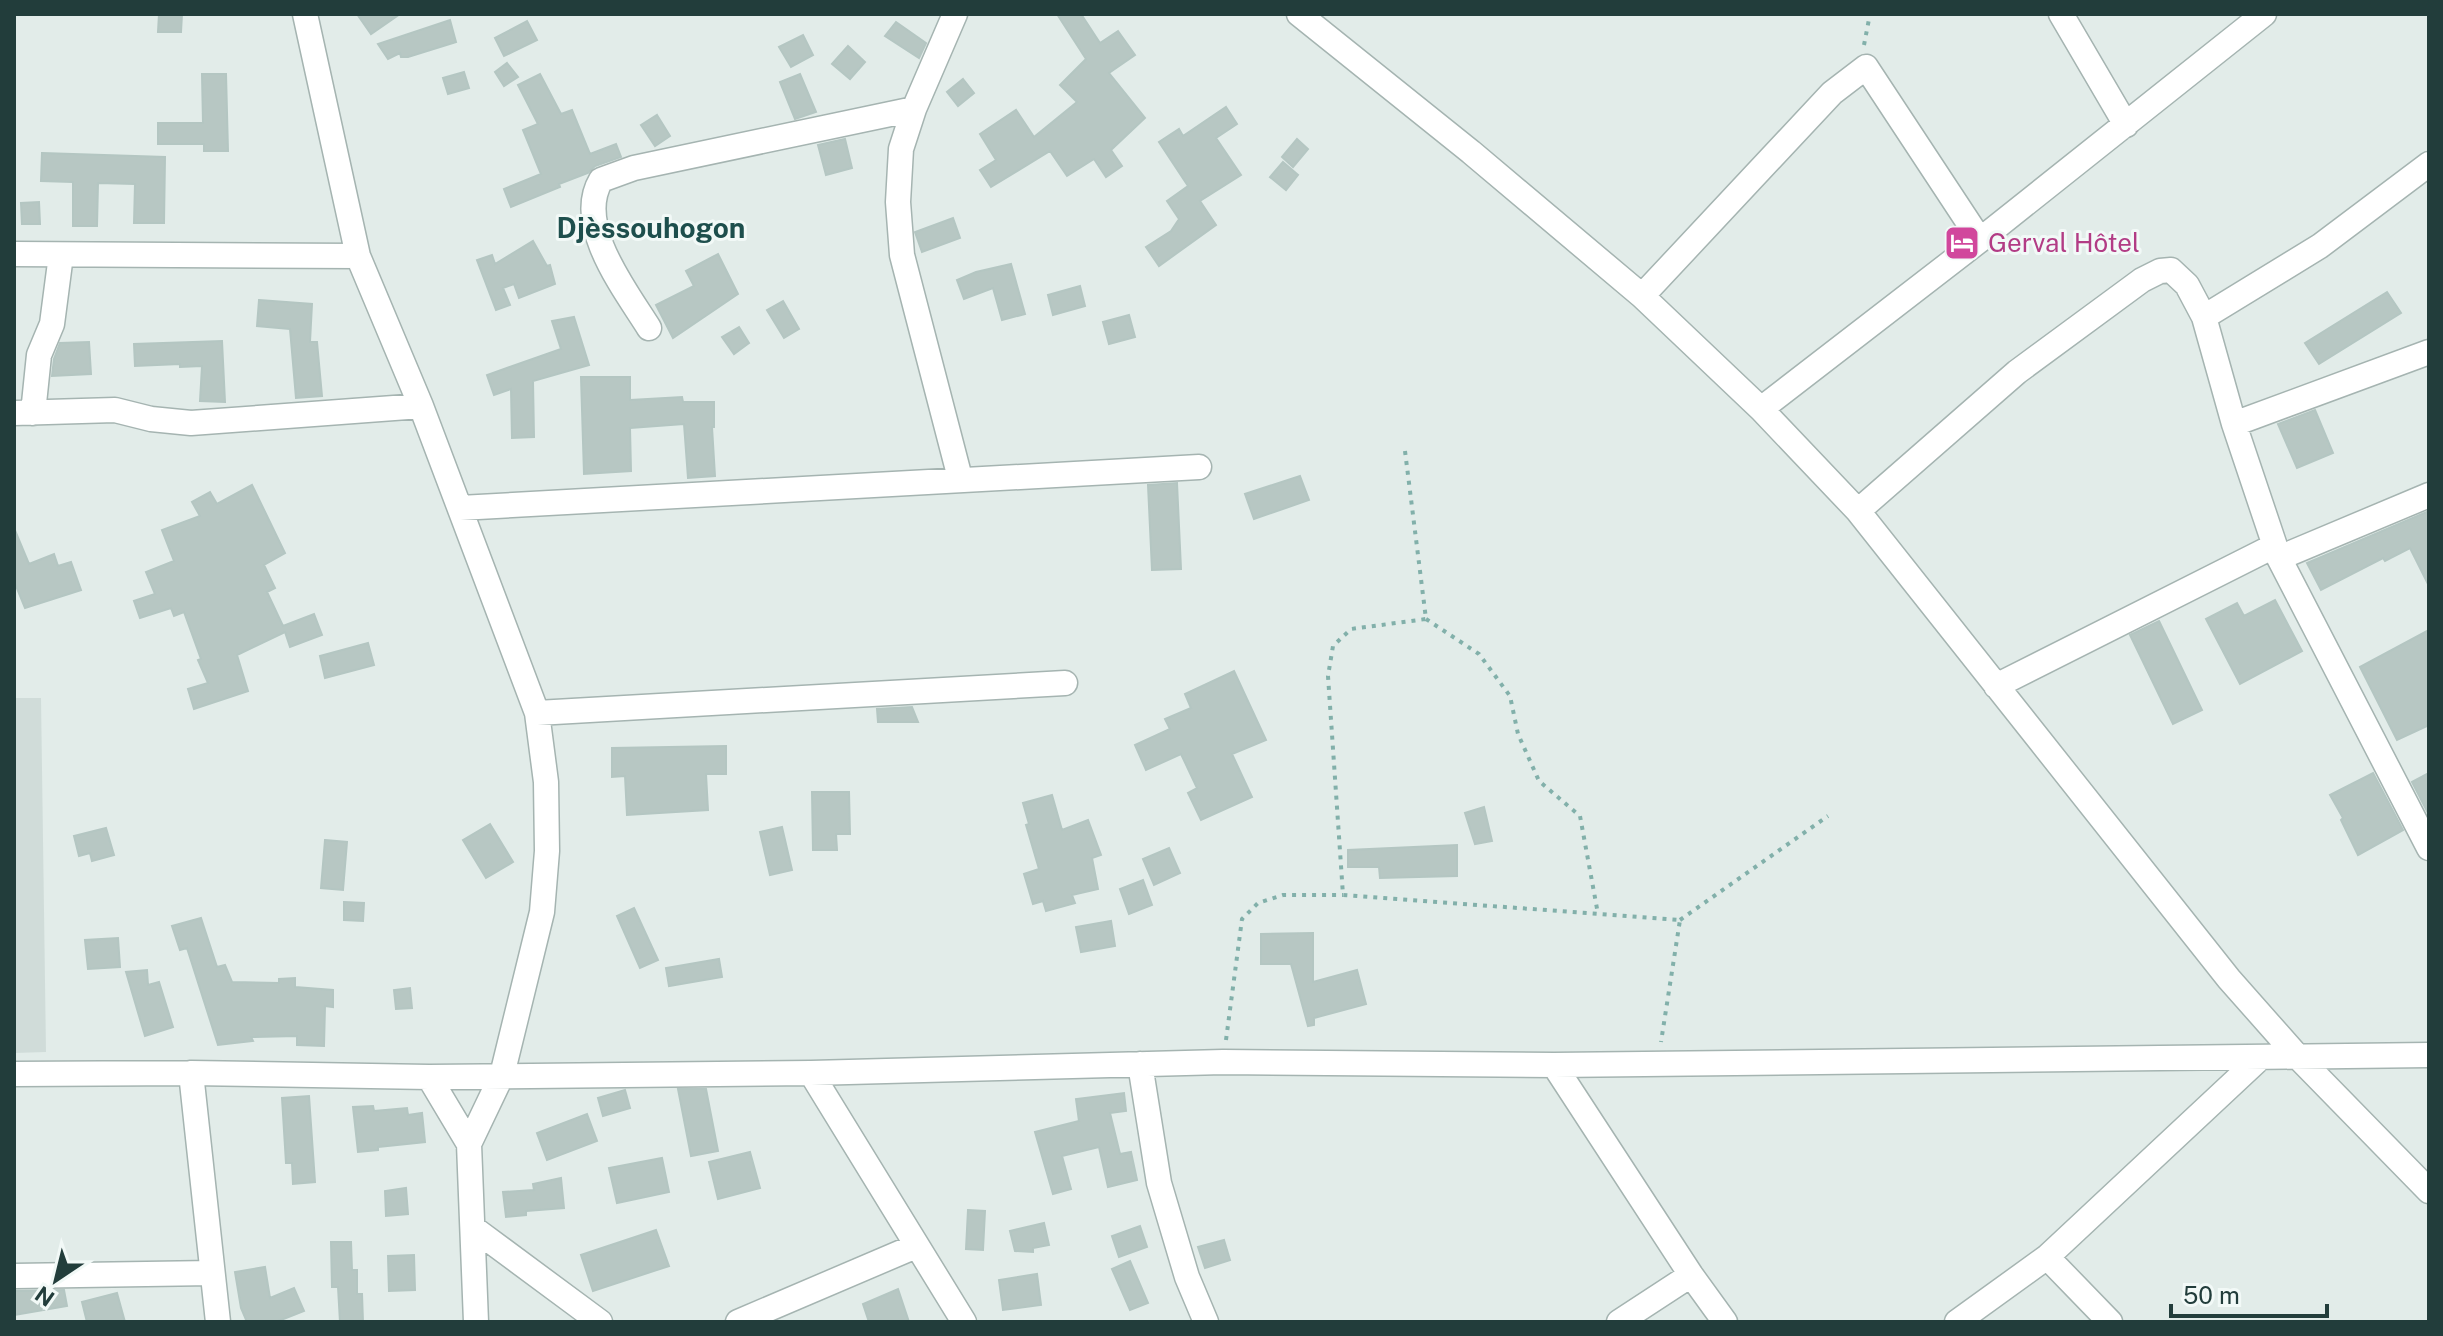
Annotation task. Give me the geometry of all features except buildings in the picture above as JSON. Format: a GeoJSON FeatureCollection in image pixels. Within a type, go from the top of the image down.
{"type":"FeatureCollection","features":[{"type":"Feature","properties":{"kind":"street"},"geometry":{"type":"LineString","coordinates":[[305,14],[358,256],[421,406],[537,713],[546,782],[547,851],[542,912],[502,1075],[469,1144]]}},
{"type":"Feature","properties":{"kind":"street"},"geometry":{"type":"LineString","coordinates":[[955,14],[914,109],[899,165],[898,202],[902,255],[960,478]]}},
{"type":"Feature","properties":{"kind":"street"},"geometry":{"type":"LineString","coordinates":[[1299,14],[1471,152],[1642,296],[1761,409],[1858,511],[2229,979],[2298,1057],[2429,1191]]}},
{"type":"Feature","properties":{"kind":"street"},"geometry":{"type":"LineString","coordinates":[[2061,14],[2126,125]]}},
{"type":"Feature","properties":{"kind":"street"},"geometry":{"type":"LineString","coordinates":[[1761,409],[2264,14]]}},
{"type":"Feature","properties":{"kind":"street"},"geometry":{"type":"LineString","coordinates":[[1642,296],[1832,93],[1866,67],[1980,240]]}},
{"type":"Feature","properties":{"kind":"street"},"geometry":{"type":"LineString","coordinates":[[649,328],[600,245],[594,216],[595,194],[601,180],[634,168],[914,109]]}},
{"type":"Feature","properties":{"kind":"street"},"geometry":{"type":"LineString","coordinates":[[2204,317],[2320,246],[2429,164]]}},
{"type":"Feature","properties":{"kind":"street"},"geometry":{"type":"LineString","coordinates":[[14,254],[358,256]]}},
{"type":"Feature","properties":{"kind":"street"},"geometry":{"type":"LineString","coordinates":[[61,255],[52,324],[39,355],[23,413],[115,410],[151,419],[191,423],[421,406]]}},
{"type":"Feature","properties":{"kind":"street"},"geometry":{"type":"LineString","coordinates":[[1858,511],[2017,372],[2142,280],[2160,271],[2171,270],[2187,285],[2204,317],[2234,424],[2277,552],[2429,848]]}},
{"type":"Feature","properties":{"kind":"street"},"geometry":{"type":"LineString","coordinates":[[2234,424],[2429,352]]}},
{"type":"Feature","properties":{"kind":"street"},"geometry":{"type":"LineString","coordinates":[[460,508],[1199,467]]}},
{"type":"Feature","properties":{"kind":"street"},"geometry":{"type":"LineString","coordinates":[[1996,686],[2277,552],[2429,495]]}},
{"type":"Feature","properties":{"kind":"street"},"geometry":{"type":"LineString","coordinates":[[537,713],[1065,683]]}},
{"type":"Feature","properties":{"kind":"street"},"geometry":{"type":"LineString","coordinates":[[14,1074],[429,1077],[811,1073],[1223,1062],[1554,1065],[2429,1055]]}},
{"type":"Feature","properties":{"kind":"street"},"geometry":{"type":"LineString","coordinates":[[1957,1322],[2047,1257],[2260,1058]]}},
{"type":"Feature","properties":{"kind":"street"},"geometry":{"type":"LineString","coordinates":[[1140,1064],[1159,1183],[1187,1277],[1206,1322]]}},
{"type":"Feature","properties":{"kind":"street"},"geometry":{"type":"LineString","coordinates":[[1554,1065],[1725,1322]]}},
{"type":"Feature","properties":{"kind":"street"},"geometry":{"type":"LineString","coordinates":[[191,1073],[218,1322]]}},
{"type":"Feature","properties":{"kind":"street"},"geometry":{"type":"LineString","coordinates":[[811,1073],[964,1322]]}},
{"type":"Feature","properties":{"kind":"street"},"geometry":{"type":"LineString","coordinates":[[429,1077],[469,1144],[476,1322]]}},
{"type":"Feature","properties":{"kind":"street"},"geometry":{"type":"LineString","coordinates":[[473,1228],[600,1322]]}},
{"type":"Feature","properties":{"kind":"street"},"geometry":{"type":"LineString","coordinates":[[738,1322],[916,1246]]}},
{"type":"Feature","properties":{"kind":"street"},"geometry":{"type":"LineString","coordinates":[[2047,1257],[2110,1322]]}},
{"type":"Feature","properties":{"kind":"street"},"geometry":{"type":"LineString","coordinates":[[14,1276],[212,1273]]}},
{"type":"Feature","properties":{"kind":"street"},"geometry":{"type":"LineString","coordinates":[[1619,1322],[1691,1275]]}},
{"type":"Feature","properties":{"kind":"path"},"geometry":{"type":"LineString","coordinates":[[1866,67],[1863,50],[1870,14]]}},
{"type":"Feature","properties":{"kind":"path"},"geometry":{"type":"LineString","coordinates":[[1405,451],[1426,619]]}},
{"type":"Feature","properties":{"kind":"path"},"geometry":{"type":"LineString","coordinates":[[1343,895],[1328,676],[1333,646],[1351,629],[1426,619],[1479,654],[1510,696],[1518,734],[1539,781],[1580,816],[1598,914]]}},
{"type":"Feature","properties":{"kind":"path"},"geometry":{"type":"LineString","coordinates":[[1223,1062],[1242,919],[1258,903],[1283,895],[1343,895],[1680,920],[1828,816]]}},
{"type":"Feature","properties":{"kind":"path"},"geometry":{"type":"LineString","coordinates":[[1658,1062],[1680,920]]}},
{"type":"Feature","properties":{"kind":"shaded area"},"geometry":{"type":"Polygon","coordinates":[[[14,698],[41,698],[46,1052],[14,1053],[14,698]]]}},
{"type":"Feature","properties":{"kind":"place","name":"Gerval Hôtel"},"geometry":{"type":"Point","coordinates":[1962,243]}},
{"type":"Feature","properties":{"kind":"district","name":"Djèssouhogon"},"geometry":{"type":"Point","coordinates":[651,228]}}]}
